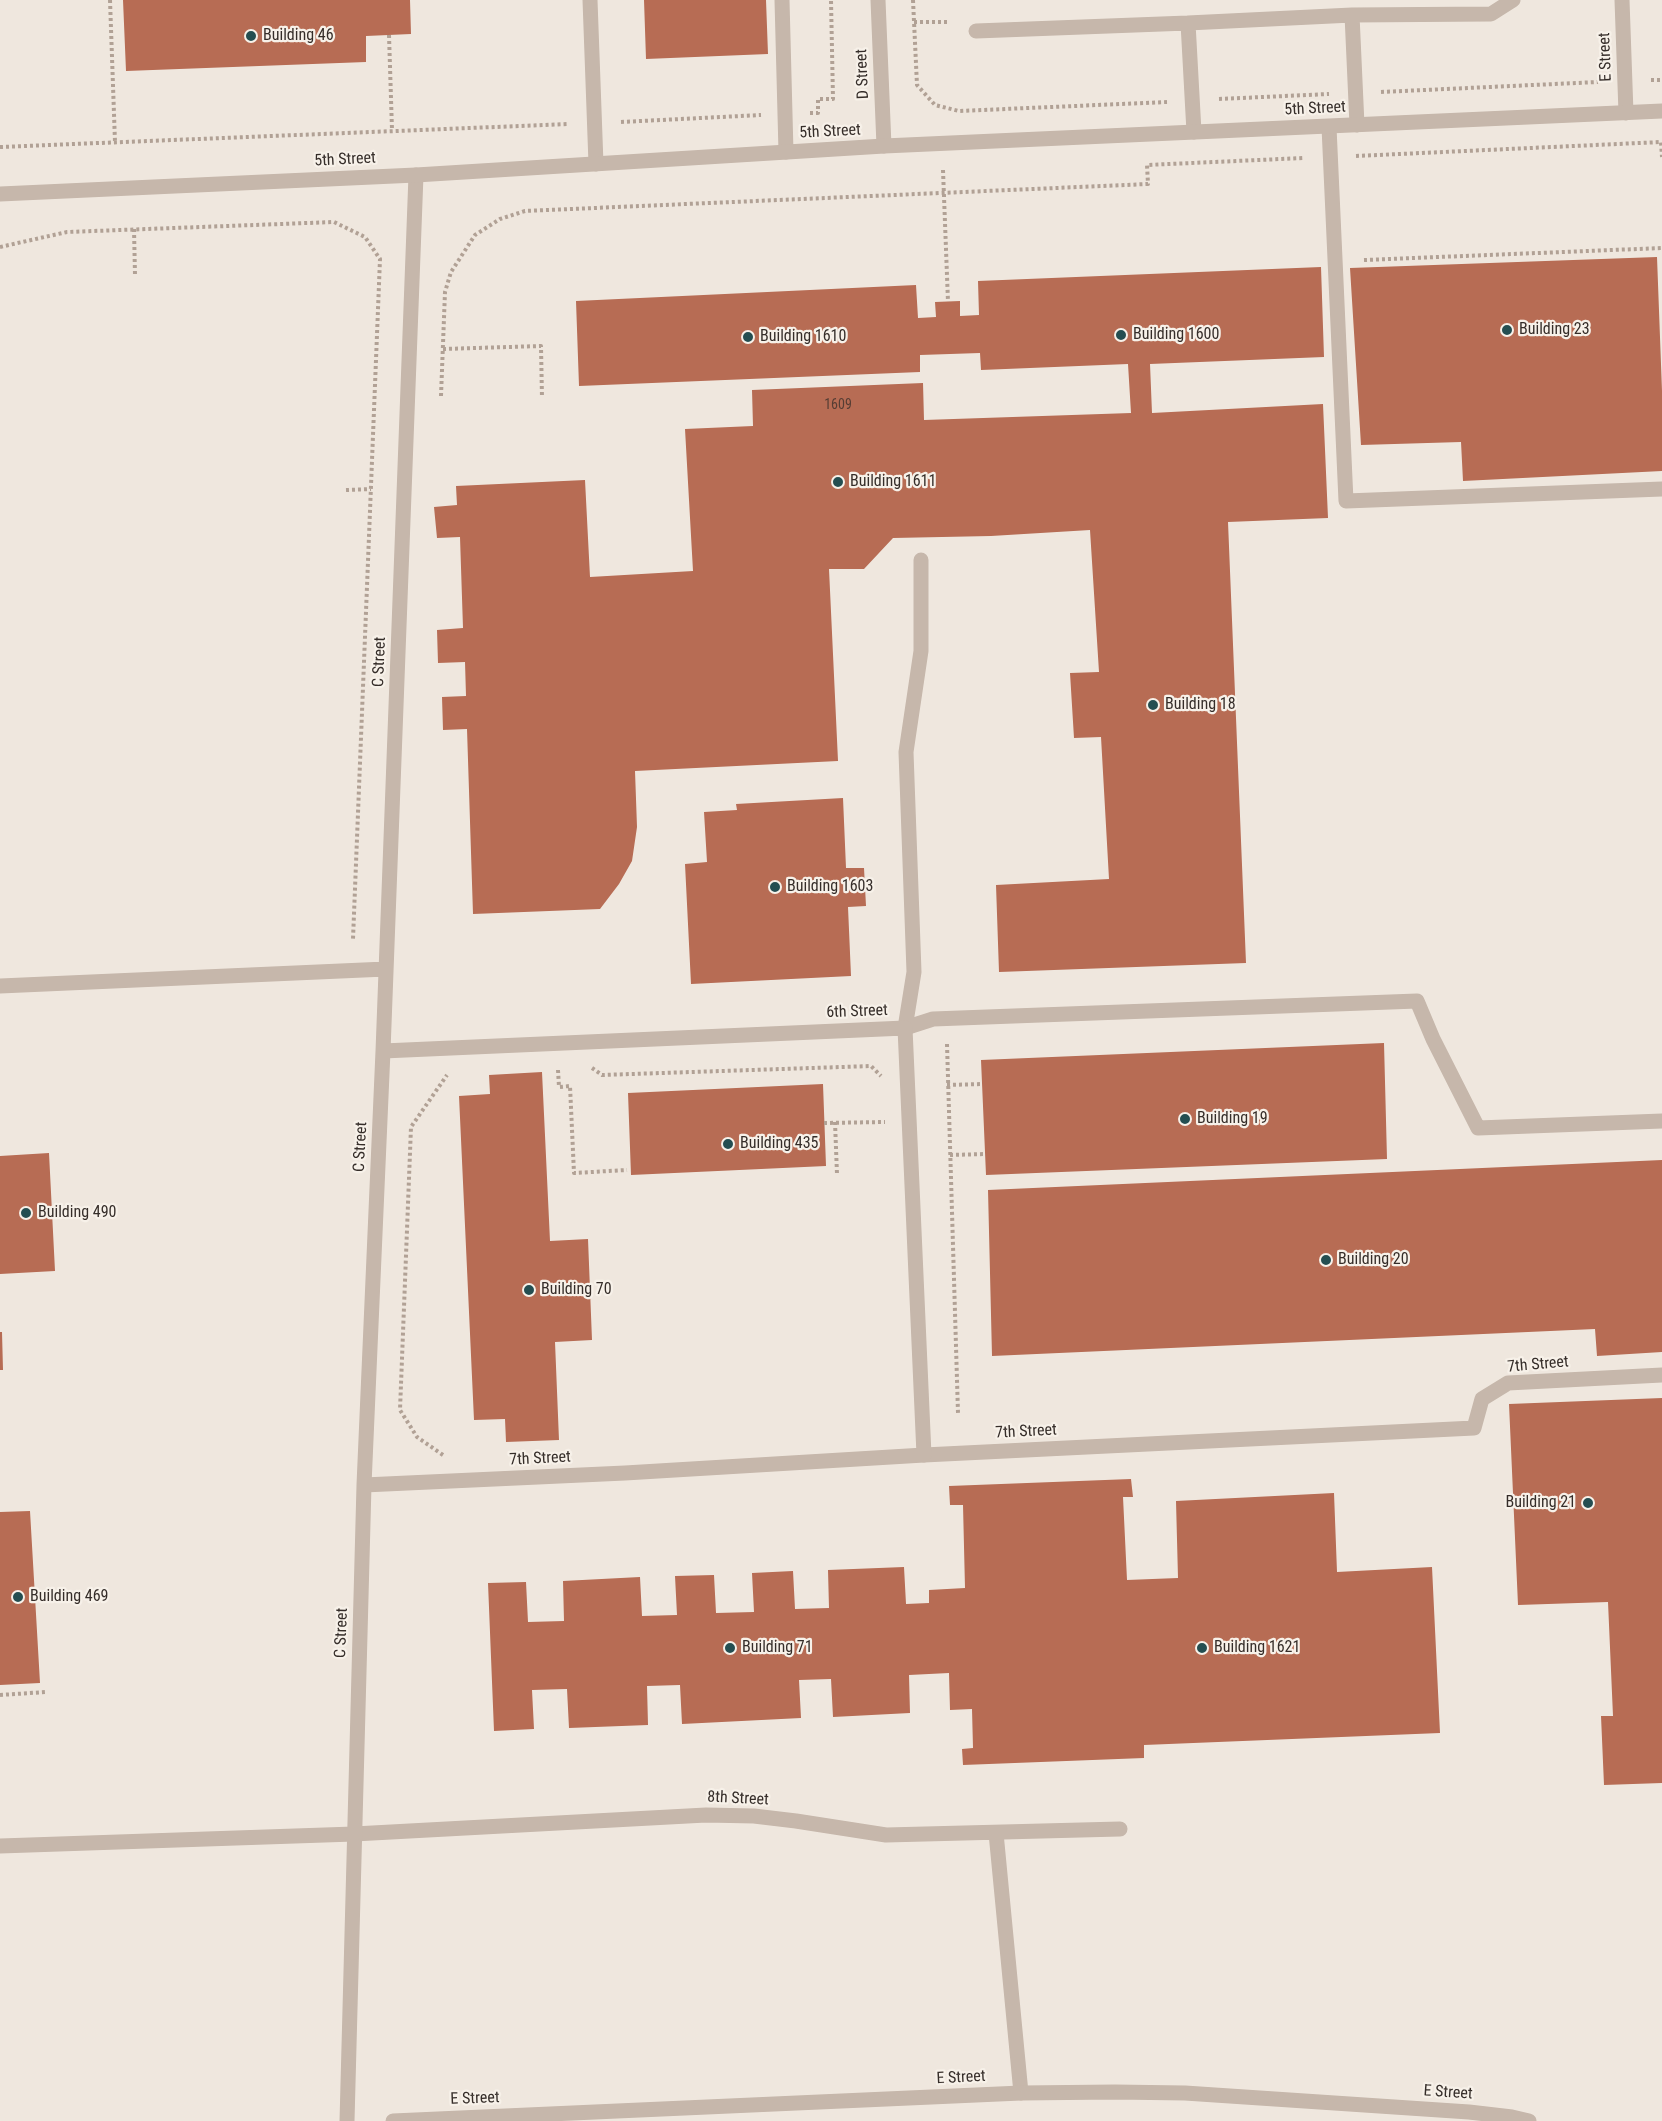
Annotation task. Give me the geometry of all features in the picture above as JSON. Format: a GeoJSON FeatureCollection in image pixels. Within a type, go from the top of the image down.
{"type":"FeatureCollection","features":[{"type":"Feature","properties":{"kind":"street"},"geometry":{"type":"LineString","coordinates":[[590,0],[596,164]]}},
{"type":"Feature","properties":{"kind":"street"},"geometry":{"type":"LineString","coordinates":[[782,0],[786,152]]}},
{"type":"Feature","properties":{"kind":"street","name":"D Street"},"geometry":{"type":"LineString","coordinates":[[878,0],[884,146]]}},
{"type":"Feature","properties":{"kind":"street"},"geometry":{"type":"LineString","coordinates":[[976,31],[1352,15],[1491,14],[1513,0]]}},
{"type":"Feature","properties":{"kind":"street","name":"E Street"},"geometry":{"type":"LineString","coordinates":[[1622,0],[1626,113]]}},
{"type":"Feature","properties":{"kind":"street"},"geometry":{"type":"LineString","coordinates":[[1352,15],[1357,125]]}},
{"type":"Feature","properties":{"kind":"street"},"geometry":{"type":"LineString","coordinates":[[1188,23],[1194,132]]}},
{"type":"Feature","properties":{"kind":"street","name":"5th Street"},"geometry":{"type":"LineString","coordinates":[[0,194],[416,175],[884,146],[1662,111]]}},
{"type":"Feature","properties":{"kind":"street"},"geometry":{"type":"LineString","coordinates":[[1329,126],[1346,501],[1662,489]]}},
{"type":"Feature","properties":{"kind":"street","name":"C Street"},"geometry":{"type":"LineString","coordinates":[[347,2121],[364,1485],[416,175]]}},
{"type":"Feature","properties":{"kind":"street"},"geometry":{"type":"LineString","coordinates":[[921,560],[921,651],[906,752],[914,972],[905,1028],[933,1019],[1417,1001],[1433,1039],[1478,1128],[1662,1121]]}},
{"type":"Feature","properties":{"kind":"street"},"geometry":{"type":"LineString","coordinates":[[0,986],[386,969]]}},
{"type":"Feature","properties":{"kind":"street","name":"6th Street"},"geometry":{"type":"LineString","coordinates":[[383,1051],[905,1028],[924,1455]]}},
{"type":"Feature","properties":{"kind":"street","name":"7th Street"},"geometry":{"type":"LineString","coordinates":[[364,1485],[1474,1428],[1482,1399],[1508,1383],[1662,1376]]}},
{"type":"Feature","properties":{"kind":"street","name":"8th Street"},"geometry":{"type":"LineString","coordinates":[[0,1846],[354,1834],[706,1815],[786,1819],[886,1834],[1120,1829]]}},
{"type":"Feature","properties":{"kind":"street"},"geometry":{"type":"LineString","coordinates":[[996,1833],[1021,2093]]}},
{"type":"Feature","properties":{"kind":"street","name":"E Street"},"geometry":{"type":"LineString","coordinates":[[393,2121],[1021,2093],[1185,2093],[1469,2112],[1512,2116],[1529,2121]]}},
{"type":"Feature","properties":{"kind":"path"},"geometry":{"type":"LineString","coordinates":[[110,0],[115,142]]}},
{"type":"Feature","properties":{"kind":"path"},"geometry":{"type":"LineString","coordinates":[[0,147],[818,113],[818,99],[833,99],[831,0]]}},
{"type":"Feature","properties":{"kind":"path"},"geometry":{"type":"LineString","coordinates":[[913,0],[917,85],[935,105],[959,111],[1662,80]]}},
{"type":"Feature","properties":{"kind":"path"},"geometry":{"type":"LineString","coordinates":[[914,22],[948,22]]}},
{"type":"Feature","properties":{"kind":"path"},"geometry":{"type":"LineString","coordinates":[[389,35],[392,130]]}},
{"type":"Feature","properties":{"kind":"path"},"geometry":{"type":"LineString","coordinates":[[940,106],[948,302]]}},
{"type":"Feature","properties":{"kind":"path"},"geometry":{"type":"LineString","coordinates":[[1347,156],[1661,142],[1662,157]]}},
{"type":"Feature","properties":{"kind":"path"},"geometry":{"type":"LineString","coordinates":[[441,396],[445,292],[451,272],[476,235],[500,219],[525,211],[1148,184],[1147,165],[1312,158]]}},
{"type":"Feature","properties":{"kind":"path"},"geometry":{"type":"LineString","coordinates":[[0,247],[67,232],[334,222],[365,237],[380,259],[353,939]]}},
{"type":"Feature","properties":{"kind":"path"},"geometry":{"type":"LineString","coordinates":[[134,229],[135,275]]}},
{"type":"Feature","properties":{"kind":"path"},"geometry":{"type":"LineString","coordinates":[[1364,260],[1662,248]]}},
{"type":"Feature","properties":{"kind":"path"},"geometry":{"type":"LineString","coordinates":[[443,349],[541,346],[542,398]]}},
{"type":"Feature","properties":{"kind":"path"},"geometry":{"type":"LineString","coordinates":[[346,490],[371,489]]}},
{"type":"Feature","properties":{"kind":"path"},"geometry":{"type":"LineString","coordinates":[[952,1042],[946,1045],[958,1413]]}},
{"type":"Feature","properties":{"kind":"path"},"geometry":{"type":"LineString","coordinates":[[557,1062],[559,1087],[570,1086],[574,1173],[627,1170]]}},
{"type":"Feature","properties":{"kind":"path"},"geometry":{"type":"LineString","coordinates":[[586,1064],[602,1075],[871,1066],[884,1078]]}},
{"type":"Feature","properties":{"kind":"path"},"geometry":{"type":"LineString","coordinates":[[450,1459],[417,1437],[400,1410],[411,1127],[447,1075],[453,1071]]}},
{"type":"Feature","properties":{"kind":"path"},"geometry":{"type":"LineString","coordinates":[[947,1085],[983,1084]]}},
{"type":"Feature","properties":{"kind":"path"},"geometry":{"type":"LineString","coordinates":[[835,1122],[837,1174]]}},
{"type":"Feature","properties":{"kind":"path"},"geometry":{"type":"LineString","coordinates":[[824,1123],[910,1122]]}},
{"type":"Feature","properties":{"kind":"path"},"geometry":{"type":"LineString","coordinates":[[950,1155],[986,1154]]}},
{"type":"Feature","properties":{"kind":"path"},"geometry":{"type":"LineString","coordinates":[[0,1695],[46,1692]]}},
{"type":"Feature","properties":{"kind":"building","name":"Building 46"},"geometry":{"type":"Polygon","coordinates":[[[123,0],[410,0],[411,34],[366,36],[366,62],[126,71],[123,0]]]}},
{"type":"Feature","properties":{"kind":"building"},"geometry":{"type":"Polygon","coordinates":[[[644,0],[766,0],[768,54],[646,59],[644,0]]]}},
{"type":"Feature","properties":{"kind":"building","name":"Building 23"},"geometry":{"type":"Polygon","coordinates":[[[1657,257],[1662,391],[1662,471],[1463,481],[1461,442],[1361,445],[1350,268],[1657,257]]]}},
{"type":"Feature","properties":{"kind":"building"},"geometry":{"type":"Polygon","coordinates":[[[1321,267],[1324,357],[1150,364],[1152,413],[1323,404],[1328,518],[1228,522],[1246,963],[999,972],[996,885],[1109,879],[1101,737],[1074,738],[1070,673],[1099,672],[1090,530],[991,536],[893,538],[864,569],[829,569],[838,761],[635,771],[637,827],[632,861],[619,884],[600,909],[473,914],[467,729],[443,730],[442,697],[466,696],[465,662],[438,663],[437,630],[463,628],[460,537],[437,538],[434,507],[457,505],[456,486],[585,480],[590,577],[693,571],[685,429],[753,426],[752,390],[923,383],[924,420],[1131,413],[1128,364],[981,370],[980,353],[920,355],[920,372],[579,386],[576,301],[916,285],[918,318],[936,317],[935,302],[960,301],[960,316],[979,315],[978,281],[1321,267]]]}},
{"type":"Feature","properties":{"kind":"building","name":"Building 1603"},"geometry":{"type":"Polygon","coordinates":[[[843,798],[846,868],[864,868],[866,906],[848,907],[851,976],[691,984],[685,864],[707,862],[704,812],[737,810],[736,804],[843,798]]]}},
{"type":"Feature","properties":{"kind":"building","name":"Building 19"},"geometry":{"type":"Polygon","coordinates":[[[1384,1043],[1387,1159],[986,1175],[981,1060],[1384,1043]]]}},
{"type":"Feature","properties":{"kind":"building","name":"Building 70"},"geometry":{"type":"Polygon","coordinates":[[[542,1072],[550,1241],[588,1239],[592,1340],[555,1342],[559,1440],[506,1442],[505,1419],[474,1420],[459,1096],[490,1094],[489,1075],[542,1072]]]}},
{"type":"Feature","properties":{"kind":"building","name":"Building 435"},"geometry":{"type":"Polygon","coordinates":[[[823,1084],[826,1166],[631,1175],[628,1093],[823,1084]]]}},
{"type":"Feature","properties":{"kind":"building","name":"Building 490"},"geometry":{"type":"Polygon","coordinates":[[[49,1153],[55,1271],[0,1274],[0,1156],[49,1153]]]}},
{"type":"Feature","properties":{"kind":"building","name":"Building 20"},"geometry":{"type":"Polygon","coordinates":[[[1662,1160],[1662,1352],[1597,1356],[1595,1329],[992,1356],[988,1190],[1662,1160]]]}},
{"type":"Feature","properties":{"kind":"building"},"geometry":{"type":"Polygon","coordinates":[[[0,1332],[2,1332],[3,1370],[0,1370],[0,1332]]]}},
{"type":"Feature","properties":{"kind":"building","name":"Building 21"},"geometry":{"type":"Polygon","coordinates":[[[1662,1398],[1662,1783],[1604,1785],[1601,1716],[1613,1716],[1608,1602],[1518,1605],[1509,1404],[1662,1398]]]}},
{"type":"Feature","properties":{"kind":"building","name":"Building 1621"},"geometry":{"type":"Polygon","coordinates":[[[1131,1479],[1133,1497],[1123,1497],[1127,1580],[1178,1578],[1176,1501],[1334,1493],[1337,1572],[1432,1567],[1440,1733],[1144,1745],[1144,1758],[963,1765],[962,1749],[973,1748],[972,1709],[950,1710],[949,1673],[909,1675],[910,1713],[833,1717],[831,1679],[799,1680],[801,1718],[682,1724],[680,1685],[647,1686],[648,1725],[569,1728],[567,1689],[532,1690],[534,1729],[494,1731],[488,1583],[526,1582],[528,1622],[564,1621],[563,1581],[640,1577],[642,1616],[677,1615],[675,1576],[714,1575],[716,1613],[754,1612],[752,1573],[793,1571],[795,1609],[829,1608],[828,1570],[904,1567],[906,1604],[929,1603],[929,1590],[965,1588],[963,1505],[950,1505],[949,1486],[1131,1479]]]}},
{"type":"Feature","properties":{"kind":"building","name":"Building 469"},"geometry":{"type":"Polygon","coordinates":[[[30,1511],[40,1683],[0,1685],[0,1512],[30,1511]]]}},
{"type":"Feature","properties":{"kind":"place","name":"Building 46"},"geometry":{"type":"Point","coordinates":[251,36]}},
{"type":"Feature","properties":{"kind":"place","name":"Building 23"},"geometry":{"type":"Point","coordinates":[1507,330]}},
{"type":"Feature","properties":{"kind":"place","name":"Building 1600"},"geometry":{"type":"Point","coordinates":[1121,335]}},
{"type":"Feature","properties":{"kind":"place","name":"Building 1610"},"geometry":{"type":"Point","coordinates":[748,337]}},
{"type":"Feature","properties":{"kind":"place","name":"Building 1611"},"geometry":{"type":"Point","coordinates":[838,482]}},
{"type":"Feature","properties":{"kind":"place","name":"Building 18"},"geometry":{"type":"Point","coordinates":[1153,705]}},
{"type":"Feature","properties":{"kind":"place","name":"Building 1603"},"geometry":{"type":"Point","coordinates":[775,887]}},
{"type":"Feature","properties":{"kind":"place","name":"Building 19"},"geometry":{"type":"Point","coordinates":[1185,1119]}},
{"type":"Feature","properties":{"kind":"place","name":"Building 435"},"geometry":{"type":"Point","coordinates":[728,1144]}},
{"type":"Feature","properties":{"kind":"place","name":"Building 490"},"geometry":{"type":"Point","coordinates":[26,1213]}},
{"type":"Feature","properties":{"kind":"place","name":"Building 20"},"geometry":{"type":"Point","coordinates":[1326,1260]}},
{"type":"Feature","properties":{"kind":"place","name":"Building 70"},"geometry":{"type":"Point","coordinates":[529,1290]}},
{"type":"Feature","properties":{"kind":"place","name":"Building 21"},"geometry":{"type":"Point","coordinates":[1588,1503]}},
{"type":"Feature","properties":{"kind":"place","name":"Building 469"},"geometry":{"type":"Point","coordinates":[18,1597]}},
{"type":"Feature","properties":{"kind":"place","name":"Building 71"},"geometry":{"type":"Point","coordinates":[730,1648]}},
{"type":"Feature","properties":{"kind":"place","name":"Building 1621"},"geometry":{"type":"Point","coordinates":[1202,1648]}}]}
